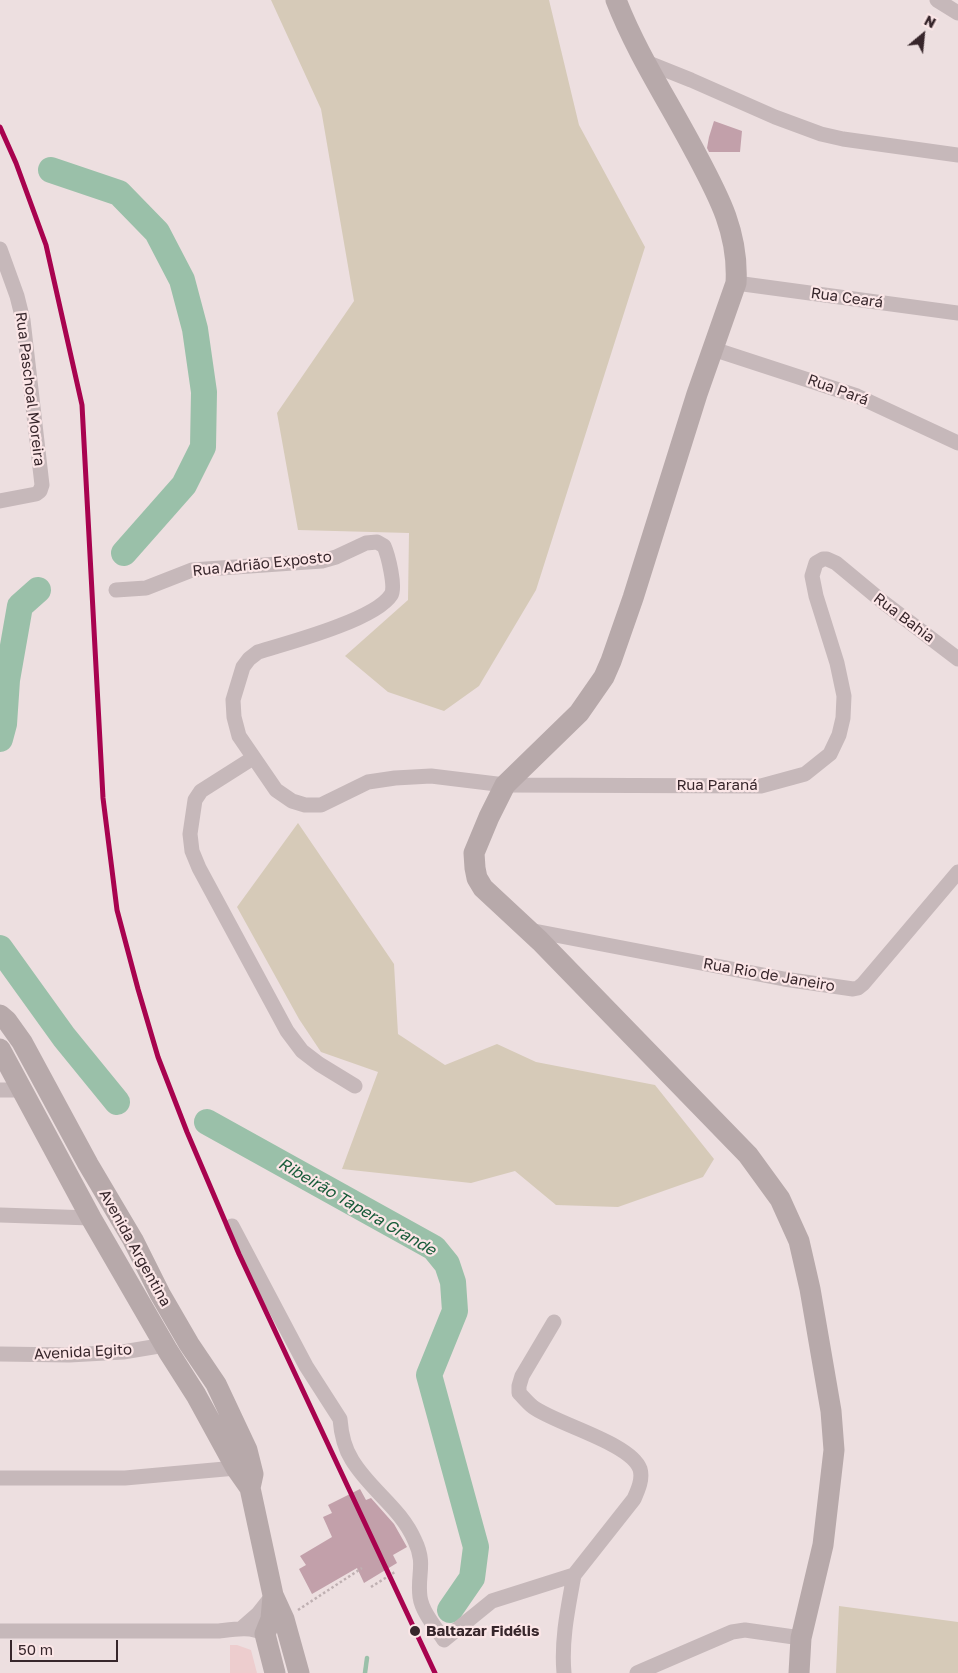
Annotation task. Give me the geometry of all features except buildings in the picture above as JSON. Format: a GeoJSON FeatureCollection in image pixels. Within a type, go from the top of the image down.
{"type":"FeatureCollection","features":[{"type":"Feature","properties":{"kind":"main road"},"geometry":{"type":"LineString","coordinates":[[616,0],[646,62],[723,204],[733,236],[737,267],[736,284],[684,432],[630,607],[604,677],[579,713],[505,785],[474,854],[475,868],[477,878],[483,888],[529,930],[748,1154],[780,1199],[799,1240],[810,1289],[831,1410],[834,1450],[823,1545],[801,1638],[799,1673]]}},
{"type":"Feature","properties":{"kind":"main road","name":"Avenida Argentina"},"geometry":{"type":"LineString","coordinates":[[0,1014],[22,1042],[160,1294],[189,1344],[211,1376],[247,1450],[253,1474],[250,1488]]}},
{"type":"Feature","properties":{"kind":"main road","name":"Avenida Argentina"},"geometry":{"type":"LineString","coordinates":[[0,1049],[91,1218],[185,1376],[236,1468],[250,1488],[274,1595]]}},
{"type":"Feature","properties":{"kind":"main road"},"geometry":{"type":"LineString","coordinates":[[185,1376],[197,1377],[204,1373],[211,1376],[206,1385],[196,1395]]}},
{"type":"Feature","properties":{"kind":"main road"},"geometry":{"type":"LineString","coordinates":[[274,1595],[284,1619],[299,1673]]}},
{"type":"Feature","properties":{"kind":"main road"},"geometry":{"type":"LineString","coordinates":[[274,1595],[271,1619],[265,1634],[275,1673]]}},
{"type":"Feature","properties":{"kind":"street"},"geometry":{"type":"LineString","coordinates":[[936,0],[958,12]]}},
{"type":"Feature","properties":{"kind":"street"},"geometry":{"type":"LineString","coordinates":[[646,62],[822,134],[843,139],[958,155]]}},
{"type":"Feature","properties":{"kind":"street","name":"Rua Paschoal Moreira"},"geometry":{"type":"LineString","coordinates":[[0,249],[17,296],[23,320],[42,485],[40,491],[36,494],[0,501]]}},
{"type":"Feature","properties":{"kind":"street","name":"Rua Ceará"},"geometry":{"type":"LineString","coordinates":[[736,284],[958,313]]}},
{"type":"Feature","properties":{"kind":"street","name":"Rua Pará"},"geometry":{"type":"LineString","coordinates":[[713,349],[857,396],[958,443]]}},
{"type":"Feature","properties":{"kind":"street","name":"Rua Adrião Exposto"},"geometry":{"type":"LineString","coordinates":[[116,590],[146,588],[192,570],[322,561],[336,557],[366,543],[377,542],[384,546],[393,586],[392,593],[368,614],[344,624],[258,652],[249,659],[243,667],[233,700],[234,717],[239,736],[276,790],[292,801],[305,805],[321,805],[368,782],[395,778],[431,776],[505,785]]}},
{"type":"Feature","properties":{"kind":"street","name":"Rua Paraná"},"geometry":{"type":"LineString","coordinates":[[505,785],[761,786],[805,774],[830,754],[839,735],[843,718],[844,696],[837,663],[816,596],[812,576],[813,569],[820,560],[827,559],[836,563],[850,575]]}},
{"type":"Feature","properties":{"kind":"street","name":"Rua Bahia"},"geometry":{"type":"LineString","coordinates":[[850,575],[958,659]]}},
{"type":"Feature","properties":{"kind":"street"},"geometry":{"type":"LineString","coordinates":[[253,758],[197,795],[193,807],[190,834],[192,851],[199,868],[286,1031],[302,1051],[318,1064],[355,1086]]}},
{"type":"Feature","properties":{"kind":"street","name":"Rua Rio de Janeiro"},"geometry":{"type":"LineString","coordinates":[[529,930],[784,979],[853,989],[863,984],[958,872]]}},
{"type":"Feature","properties":{"kind":"street"},"geometry":{"type":"LineString","coordinates":[[0,1090],[22,1090]]}},
{"type":"Feature","properties":{"kind":"street"},"geometry":{"type":"LineString","coordinates":[[0,1215],[91,1218]]}},
{"type":"Feature","properties":{"kind":"street"},"geometry":{"type":"LineString","coordinates":[[232,1226],[306,1366],[340,1420],[351,1459],[405,1520],[422,1559],[420,1596],[422,1604],[444,1640],[492,1601],[574,1575]]}},
{"type":"Feature","properties":{"kind":"street"},"geometry":{"type":"LineString","coordinates":[[554,1322],[522,1376],[519,1393],[540,1411],[614,1446],[634,1460],[640,1469],[640,1486],[634,1499],[574,1575],[564,1631],[562,1657],[564,1673]]}},
{"type":"Feature","properties":{"kind":"street","name":"Avenida Egito"},"geometry":{"type":"LineString","coordinates":[[0,1354],[69,1355],[123,1352],[165,1345]]}},
{"type":"Feature","properties":{"kind":"street"},"geometry":{"type":"LineString","coordinates":[[0,1478],[125,1478],[236,1468]]}},
{"type":"Feature","properties":{"kind":"street"},"geometry":{"type":"LineString","coordinates":[[242,1628],[258,1614],[274,1595]]}},
{"type":"Feature","properties":{"kind":"street"},"geometry":{"type":"LineString","coordinates":[[0,1631],[209,1631],[242,1628],[257,1630],[265,1634]]}},
{"type":"Feature","properties":{"kind":"street"},"geometry":{"type":"LineString","coordinates":[[637,1673],[732,1632],[745,1630],[801,1638]]}},
{"type":"Feature","properties":{"kind":"path"},"geometry":{"type":"LineString","coordinates":[[284,1619],[362,1568]]}},
{"type":"Feature","properties":{"kind":"path"},"geometry":{"type":"LineString","coordinates":[[371,1587],[395,1572]]}},
{"type":"Feature","properties":{"kind":"shaded area"},"geometry":{"type":"Polygon","coordinates":[[[271,0],[549,0],[579,125],[645,247],[536,590],[479,686],[444,711],[388,692],[345,656],[408,600],[409,533],[298,530],[277,413],[354,301],[321,109],[271,0]]]}},
{"type":"Feature","properties":{"kind":"shaded area"},"geometry":{"type":"Polygon","coordinates":[[[298,823],[394,964],[398,1034],[445,1065],[497,1044],[536,1062],[655,1085],[714,1159],[703,1177],[618,1207],[556,1205],[515,1171],[471,1183],[342,1169],[378,1072],[321,1052],[299,1019],[237,907],[298,823]]]}},
{"type":"Feature","properties":{"kind":"shaded area"},"geometry":{"type":"Polygon","coordinates":[[[839,1606],[958,1622],[958,1673],[836,1673],[839,1606]]]}},
{"type":"Feature","properties":{"kind":"shaded area"},"geometry":{"type":"Polygon","coordinates":[[[230,1645],[237,1645],[251,1650],[257,1673],[230,1673],[230,1645]]]}},
{"type":"Feature","properties":{"kind":"waterway","name":"Ribeirão Tapera Grande"},"geometry":{"type":"LineString","coordinates":[[51,170],[119,193],[157,232],[182,280],[195,329],[204,392],[203,447],[184,485],[124,553]]}},
{"type":"Feature","properties":{"kind":"waterway","name":"Ribeirão Tapera Grande"},"geometry":{"type":"LineString","coordinates":[[0,739],[4,724],[7,680],[20,606],[38,590]]}},
{"type":"Feature","properties":{"kind":"waterway","name":"Ribeirão Tapera Grande"},"geometry":{"type":"LineString","coordinates":[[0,948],[64,1037],[117,1102]]}},
{"type":"Feature","properties":{"kind":"waterway","name":"Ribeirão Tapera Grande"},"geometry":{"type":"LineString","coordinates":[[207,1122],[434,1248],[447,1264],[453,1282],[455,1311],[429,1375],[476,1547],[472,1578],[450,1610]]}},
{"type":"Feature","properties":{"kind":"waterway","name":"Ribeirão Tapera Grande"},"geometry":{"type":"LineString","coordinates":[[365,1673],[367,1658]]}},
{"type":"Feature","properties":{"kind":"transit line"},"geometry":{"type":"LineString","coordinates":[[0,127],[16,163],[46,245],[82,405],[103,798],[117,910],[138,989],[158,1057],[187,1132],[239,1254],[435,1673]]}},
{"type":"Feature","properties":{"kind":"place","name":"Baltazar Fidélis"},"geometry":{"type":"Point","coordinates":[415,1631]}}]}
